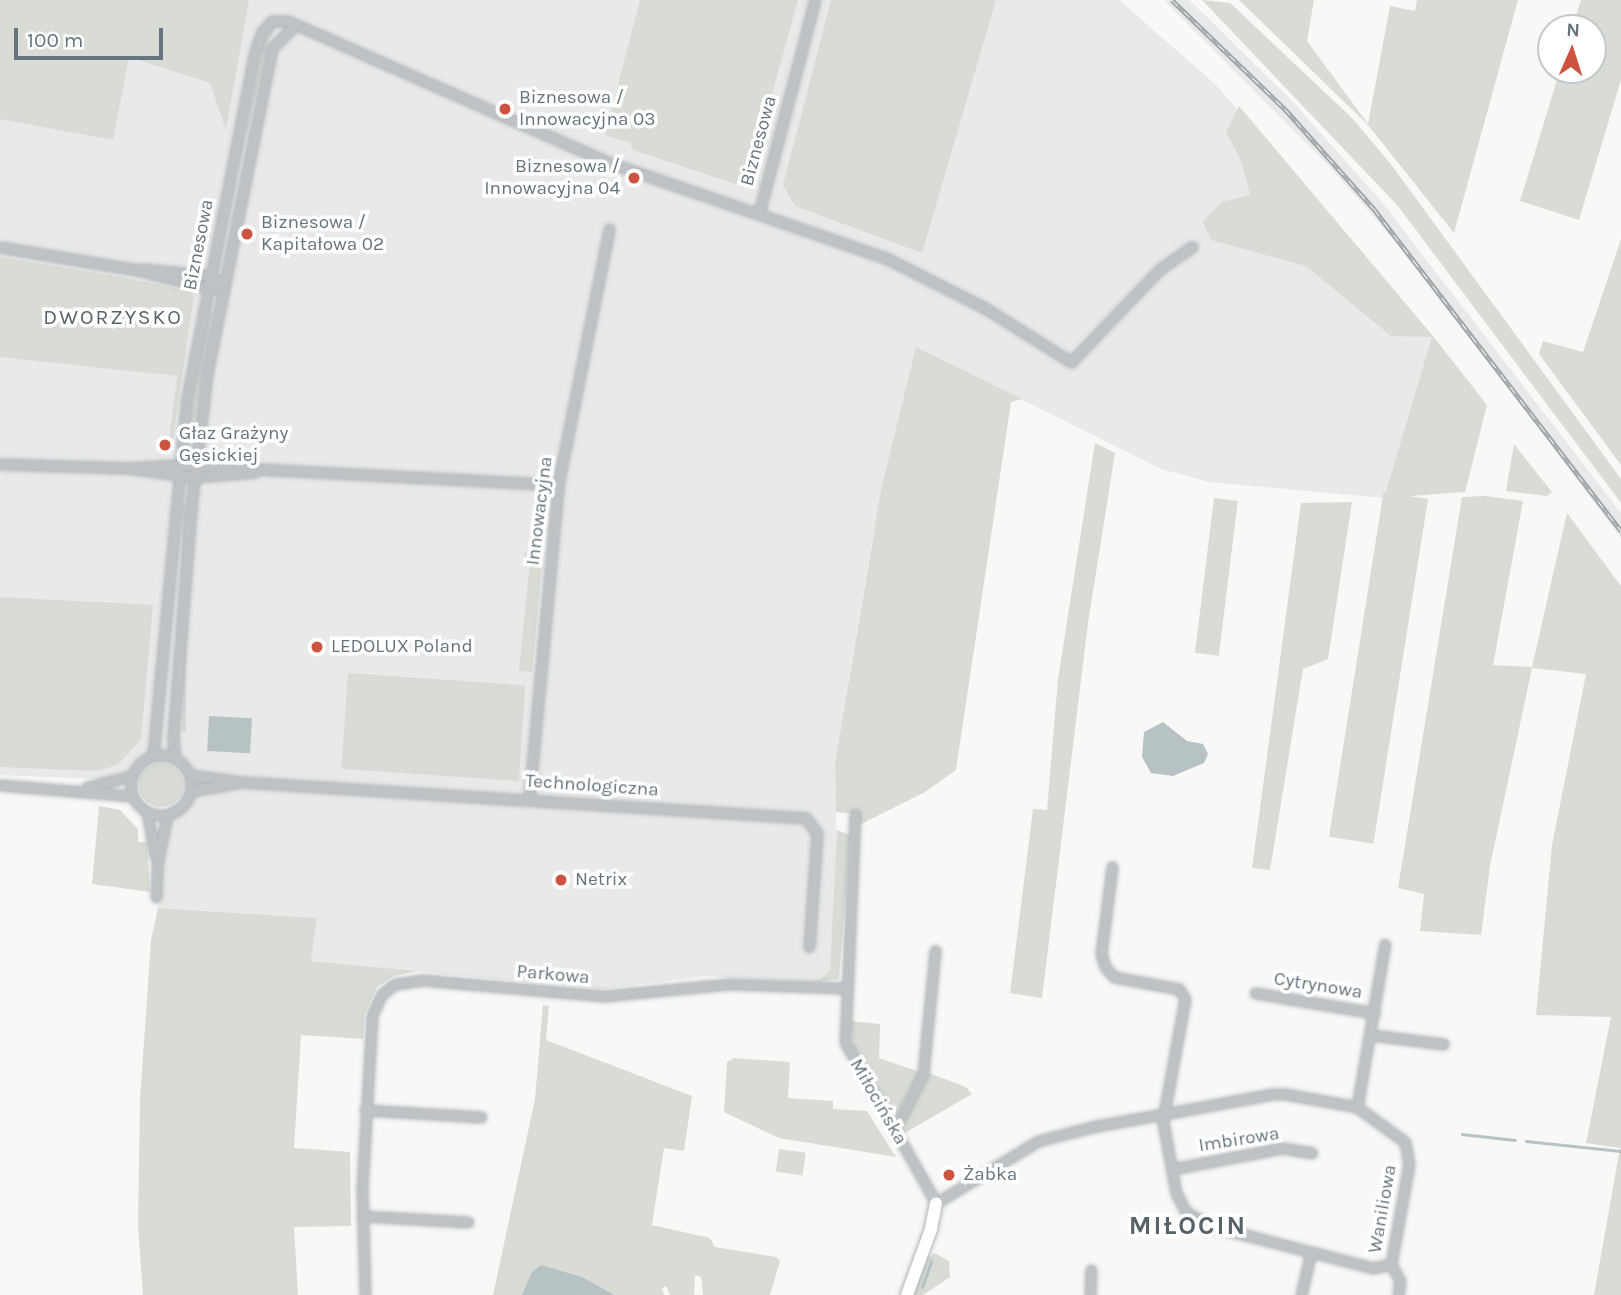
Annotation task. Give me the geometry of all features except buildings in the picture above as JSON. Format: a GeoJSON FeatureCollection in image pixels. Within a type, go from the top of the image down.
{"type":"FeatureCollection","features":[{"type":"Feature","properties":{"kind":"street","name":"Biznesowa"},"geometry":{"type":"LineString","coordinates":[[153,756],[180,465],[208,288],[258,40],[276,19],[607,162],[759,213],[815,0]]}},
{"type":"Feature","properties":{"kind":"street","name":"Biznesowa"},"geometry":{"type":"LineString","coordinates":[[175,758],[173,738],[195,465],[225,285],[272,48],[294,26]]}},
{"type":"Feature","properties":{"kind":"street"},"geometry":{"type":"LineString","coordinates":[[759,213],[843,241],[933,280],[1071,362],[1160,269],[1192,247]]}},
{"type":"Feature","properties":{"kind":"street","name":"Innowacyjna"},"geometry":{"type":"LineString","coordinates":[[530,800],[558,485],[609,229]]}},
{"type":"Feature","properties":{"kind":"street"},"geometry":{"type":"LineString","coordinates":[[0,247],[137,270],[208,288],[225,285]]}},
{"type":"Feature","properties":{"kind":"street"},"geometry":{"type":"LineString","coordinates":[[137,270],[211,276],[225,285]]}},
{"type":"Feature","properties":{"kind":"street"},"geometry":{"type":"LineString","coordinates":[[0,464],[128,468],[195,465],[255,472],[558,485]]}},
{"type":"Feature","properties":{"kind":"street"},"geometry":{"type":"LineString","coordinates":[[128,468],[194,477],[255,472]]}},
{"type":"Feature","properties":{"kind":"street"},"geometry":{"type":"LineString","coordinates":[[147,812],[167,815],[183,807],[191,791],[190,775],[175,758],[153,756],[143,761],[132,776],[133,796],[147,812],[157,865]]}},
{"type":"Feature","properties":{"kind":"street","name":"Technologiczna"},"geometry":{"type":"LineString","coordinates":[[190,775],[242,782],[806,818],[817,833],[809,947]]}},
{"type":"Feature","properties":{"kind":"street"},"geometry":{"type":"LineString","coordinates":[[79,788],[132,776]]}},
{"type":"Feature","properties":{"kind":"street","name":"Technologiczna"},"geometry":{"type":"LineString","coordinates":[[191,791],[242,782]]}},
{"type":"Feature","properties":{"kind":"street"},"geometry":{"type":"LineString","coordinates":[[0,785],[79,788],[133,796]]}},
{"type":"Feature","properties":{"kind":"street","name":"Miłocińska"},"geometry":{"type":"LineString","coordinates":[[855,814],[844,988],[845,1042],[936,1203]]}},
{"type":"Feature","properties":{"kind":"street"},"geometry":{"type":"LineString","coordinates":[[156,897],[157,865],[167,815]]}},
{"type":"Feature","properties":{"kind":"street"},"geometry":{"type":"LineString","coordinates":[[1112,867],[1101,954],[1105,967],[1114,977],[1179,989],[1185,999],[1164,1114]]}},
{"type":"Feature","properties":{"kind":"street","name":"Cytrynowa"},"geometry":{"type":"LineString","coordinates":[[1357,1107],[1385,944]]}},
{"type":"Feature","properties":{"kind":"street"},"geometry":{"type":"LineString","coordinates":[[894,1131],[923,1074],[935,951]]}},
{"type":"Feature","properties":{"kind":"street","name":"Parkowa"},"geometry":{"type":"LineString","coordinates":[[365,1295],[362,1216],[365,1110],[375,1005],[389,989],[408,980],[604,996],[729,984],[844,988]]}},
{"type":"Feature","properties":{"kind":"street","name":"Cytrynowa"},"geometry":{"type":"LineString","coordinates":[[1255,993],[1374,1013]]}},
{"type":"Feature","properties":{"kind":"street"},"geometry":{"type":"LineString","coordinates":[[1371,1035],[1443,1044]]}},
{"type":"Feature","properties":{"kind":"street","name":"Waniliowa"},"geometry":{"type":"LineString","coordinates":[[936,1203],[1038,1141],[1164,1114],[1280,1094],[1357,1107],[1401,1136],[1408,1148],[1391,1264],[1373,1268],[1200,1222],[1180,1203],[1164,1114]]}},
{"type":"Feature","properties":{"kind":"street"},"geometry":{"type":"LineString","coordinates":[[365,1110],[481,1117]]}},
{"type":"Feature","properties":{"kind":"street","name":"Imbirowa"},"geometry":{"type":"LineString","coordinates":[[1172,1169],[1282,1148],[1312,1153]]}},
{"type":"Feature","properties":{"kind":"street"},"geometry":{"type":"LineString","coordinates":[[907,1295],[931,1229],[936,1203]]}},
{"type":"Feature","properties":{"kind":"street"},"geometry":{"type":"LineString","coordinates":[[362,1216],[468,1222]]}},
{"type":"Feature","properties":{"kind":"street"},"geometry":{"type":"LineString","coordinates":[[1301,1295],[1311,1252]]}},
{"type":"Feature","properties":{"kind":"street"},"geometry":{"type":"LineString","coordinates":[[1391,1264],[1399,1281],[1398,1295]]}},
{"type":"Feature","properties":{"kind":"street"},"geometry":{"type":"LineString","coordinates":[[1090,1295],[1091,1270]]}},
{"type":"Feature","properties":{"kind":"shaded area"},"geometry":{"type":"Polygon","coordinates":[[[0,0],[1119,0],[1216,85],[1433,336],[1384,498],[1209,482],[1161,469],[916,347],[871,545],[835,763],[837,855],[830,970],[817,982],[706,976],[601,989],[311,961],[317,918],[158,908],[171,782],[0,775],[0,0]]]}},
{"type":"Feature","properties":{"kind":"shaded area"},"geometry":{"type":"Polygon","coordinates":[[[0,0],[249,0],[226,130],[210,83],[129,57],[113,140],[0,119],[0,0]]]}},
{"type":"Feature","properties":{"kind":"shaded area"},"geometry":{"type":"Polygon","coordinates":[[[640,0],[798,0],[749,177],[738,185],[633,150],[630,143],[605,135],[640,0]]]}},
{"type":"Feature","properties":{"kind":"shaded area"},"geometry":{"type":"Polygon","coordinates":[[[831,0],[996,0],[922,253],[795,206],[783,185],[831,0]]]}},
{"type":"Feature","properties":{"kind":"shaded area"},"geometry":{"type":"Polygon","coordinates":[[[1164,0],[1189,0],[1292,101],[1381,201],[1621,513],[1621,538],[1416,265],[1327,164],[1164,0]]]}},
{"type":"Feature","properties":{"kind":"shaded area"},"geometry":{"type":"Polygon","coordinates":[[[1202,0],[1230,3],[1352,118],[1390,163],[1621,479],[1621,503],[1398,206],[1202,0]]]}},
{"type":"Feature","properties":{"kind":"shaded area"},"geometry":{"type":"Polygon","coordinates":[[[1239,0],[1314,0],[1307,41],[1368,124],[1390,6],[1415,11],[1417,0],[1518,0],[1454,233],[1368,125],[1239,0]]]}},
{"type":"Feature","properties":{"kind":"shaded area"},"geometry":{"type":"Polygon","coordinates":[[[1581,0],[1621,0],[1621,80],[1579,220],[1520,201],[1556,84],[1607,84],[1607,14],[1576,14],[1581,0]]]}},
{"type":"Feature","properties":{"kind":"shaded area"},"geometry":{"type":"Polygon","coordinates":[[[278,25],[268,42],[244,146],[263,40],[278,25]]]}},
{"type":"Feature","properties":{"kind":"shaded area"},"geometry":{"type":"Polygon","coordinates":[[[1239,106],[1433,336],[1487,405],[1465,492],[1384,498],[1432,337],[1391,336],[1306,266],[1211,240],[1203,222],[1222,202],[1250,195],[1241,160],[1226,132],[1239,106]]]}},
{"type":"Feature","properties":{"kind":"shaded area"},"geometry":{"type":"Polygon","coordinates":[[[1621,239],[1621,465],[1539,354],[1543,341],[1583,352],[1621,239]]]}},
{"type":"Feature","properties":{"kind":"shaded area"},"geometry":{"type":"Polygon","coordinates":[[[0,257],[126,278],[189,291],[194,296],[172,445],[169,440],[177,376],[0,357],[0,257]]]}},
{"type":"Feature","properties":{"kind":"shaded area"},"geometry":{"type":"Polygon","coordinates":[[[209,312],[213,312],[189,452],[190,414],[209,312]]]}},
{"type":"Feature","properties":{"kind":"shaded area"},"geometry":{"type":"Polygon","coordinates":[[[916,347],[1022,399],[1011,402],[956,770],[925,792],[857,826],[857,814],[836,812],[835,763],[881,490],[916,347]]]}},
{"type":"Feature","properties":{"kind":"shaded area"},"geometry":{"type":"Polygon","coordinates":[[[1095,443],[1115,453],[1088,623],[1042,998],[1010,993],[1033,809],[1047,810],[1058,679],[1095,443]]]}},
{"type":"Feature","properties":{"kind":"shaded area"},"geometry":{"type":"Polygon","coordinates":[[[1514,444],[1552,492],[1547,496],[1506,491],[1514,444]]]}},
{"type":"Feature","properties":{"kind":"shaded area"},"geometry":{"type":"Polygon","coordinates":[[[1384,492],[1428,499],[1373,844],[1329,837],[1384,492]]]}},
{"type":"Feature","properties":{"kind":"shaded area"},"geometry":{"type":"Polygon","coordinates":[[[1485,496],[1523,501],[1493,665],[1532,667],[1567,513],[1621,586],[1621,1295],[1594,1295],[1620,1148],[1586,1143],[1611,1017],[1536,1015],[1552,845],[1586,674],[1532,668],[1490,866],[1481,935],[1420,931],[1424,894],[1398,888],[1462,497],[1485,496]]]}},
{"type":"Feature","properties":{"kind":"shaded area"},"geometry":{"type":"Polygon","coordinates":[[[1214,498],[1238,501],[1219,656],[1195,653],[1214,498]]]}},
{"type":"Feature","properties":{"kind":"shaded area"},"geometry":{"type":"Polygon","coordinates":[[[1352,502],[1328,659],[1303,669],[1270,870],[1252,868],[1301,503],[1352,502]]]}},
{"type":"Feature","properties":{"kind":"shaded area"},"geometry":{"type":"Polygon","coordinates":[[[182,505],[186,505],[186,732],[182,732],[182,505]]]}},
{"type":"Feature","properties":{"kind":"shaded area"},"geometry":{"type":"Polygon","coordinates":[[[527,552],[543,553],[532,672],[519,671],[530,561],[523,555],[527,552]]]}},
{"type":"Feature","properties":{"kind":"shaded area"},"geometry":{"type":"Polygon","coordinates":[[[0,597],[153,605],[141,740],[117,765],[97,771],[0,767],[0,597]]]}},
{"type":"Feature","properties":{"kind":"shaded area"},"geometry":{"type":"Polygon","coordinates":[[[348,673],[526,685],[519,781],[341,769],[348,673]]]}},
{"type":"Feature","properties":{"kind":"shaded area"},"geometry":{"type":"Polygon","coordinates":[[[209,716],[252,718],[250,753],[207,751],[209,716]]]}},
{"type":"Feature","properties":{"kind":"shaded area"},"geometry":{"type":"Polygon","coordinates":[[[1163,722],[1187,741],[1203,744],[1208,754],[1204,763],[1173,776],[1151,773],[1142,757],[1144,732],[1163,722]]]}},
{"type":"Feature","properties":{"kind":"shaded area"},"geometry":{"type":"Polygon","coordinates":[[[161,763],[177,769],[183,785],[177,801],[161,807],[145,801],[139,785],[145,769],[161,763]]]}},
{"type":"Feature","properties":{"kind":"shaded area"},"geometry":{"type":"Polygon","coordinates":[[[99,806],[120,810],[138,829],[138,842],[147,842],[150,892],[92,884],[99,806]]]}},
{"type":"Feature","properties":{"kind":"shaded area"},"geometry":{"type":"Polygon","coordinates":[[[837,830],[850,835],[839,979],[817,982],[830,970],[837,830]]]}},
{"type":"Feature","properties":{"kind":"shaded area"},"geometry":{"type":"Polygon","coordinates":[[[158,908],[317,918],[311,961],[417,971],[394,976],[377,987],[365,1013],[363,1039],[301,1035],[294,1148],[350,1152],[351,1226],[294,1227],[298,1295],[143,1295],[138,1226],[140,1100],[151,940],[158,908]]]}},
{"type":"Feature","properties":{"kind":"shaded area"},"geometry":{"type":"Polygon","coordinates":[[[543,1005],[549,1006],[546,1040],[692,1096],[684,1151],[664,1148],[652,1225],[710,1238],[715,1247],[776,1257],[780,1261],[770,1295],[703,1295],[701,1277],[695,1275],[694,1295],[670,1295],[666,1286],[662,1288],[664,1295],[493,1295],[535,1099],[543,1005]]]}},
{"type":"Feature","properties":{"kind":"shaded area"},"geometry":{"type":"Polygon","coordinates":[[[850,1021],[880,1024],[879,1058],[920,1072],[897,1114],[890,1114],[854,1051],[850,1021]]]}},
{"type":"Feature","properties":{"kind":"shaded area"},"geometry":{"type":"Polygon","coordinates":[[[734,1058],[790,1062],[788,1098],[833,1101],[833,1109],[867,1111],[896,1157],[779,1138],[724,1112],[727,1062],[734,1058]]]}},
{"type":"Feature","properties":{"kind":"shaded area"},"geometry":{"type":"Polygon","coordinates":[[[929,1073],[966,1087],[972,1094],[903,1134],[901,1128],[929,1073]]]}},
{"type":"Feature","properties":{"kind":"shaded area"},"geometry":{"type":"Polygon","coordinates":[[[779,1149],[806,1153],[803,1176],[776,1172],[779,1149]]]}},
{"type":"Feature","properties":{"kind":"shaded area"},"geometry":{"type":"Polygon","coordinates":[[[935,1253],[949,1261],[950,1277],[923,1295],[912,1295],[926,1259],[935,1253]]]}},
{"type":"Feature","properties":{"kind":"shaded area"},"geometry":{"type":"Polygon","coordinates":[[[541,1265],[582,1277],[614,1295],[522,1295],[532,1272],[541,1265]]]}},
{"type":"Feature","properties":{"kind":"waterway"},"geometry":{"type":"LineString","coordinates":[[1462,1134],[1515,1140]]}},
{"type":"Feature","properties":{"kind":"waterway"},"geometry":{"type":"LineString","coordinates":[[1526,1141],[1621,1151]]}},
{"type":"Feature","properties":{"kind":"waterway"},"geometry":{"type":"LineString","coordinates":[[922,1287],[931,1262]]}},
{"type":"Feature","properties":{"kind":"railway"},"geometry":{"type":"LineString","coordinates":[[1172,0],[1285,109],[1374,209],[1621,531]]}},
{"type":"Feature","properties":{"kind":"place","name":"Biznesowa / Innowacyjna 03"},"geometry":{"type":"Point","coordinates":[505,109]}},
{"type":"Feature","properties":{"kind":"place","name":"Biznesowa / Innowacyjna 04"},"geometry":{"type":"Point","coordinates":[634,178]}},
{"type":"Feature","properties":{"kind":"place","name":"Biznesowa / Kapitałowa 02"},"geometry":{"type":"Point","coordinates":[247,234]}},
{"type":"Feature","properties":{"kind":"place","name":"Głaz Grażyny Gęsickiej"},"geometry":{"type":"Point","coordinates":[165,445]}},
{"type":"Feature","properties":{"kind":"place","name":"LEDOLUX Poland"},"geometry":{"type":"Point","coordinates":[317,647]}},
{"type":"Feature","properties":{"kind":"place","name":"Netrix"},"geometry":{"type":"Point","coordinates":[561,880]}},
{"type":"Feature","properties":{"kind":"place","name":"Żabka"},"geometry":{"type":"Point","coordinates":[949,1175]}},
{"type":"Feature","properties":{"kind":"district","name":"DWORZYSKO"},"geometry":{"type":"Point","coordinates":[113,317]}},
{"type":"Feature","properties":{"kind":"district","name":"MIŁOCIN"},"geometry":{"type":"Point","coordinates":[1188,1226]}}]}
